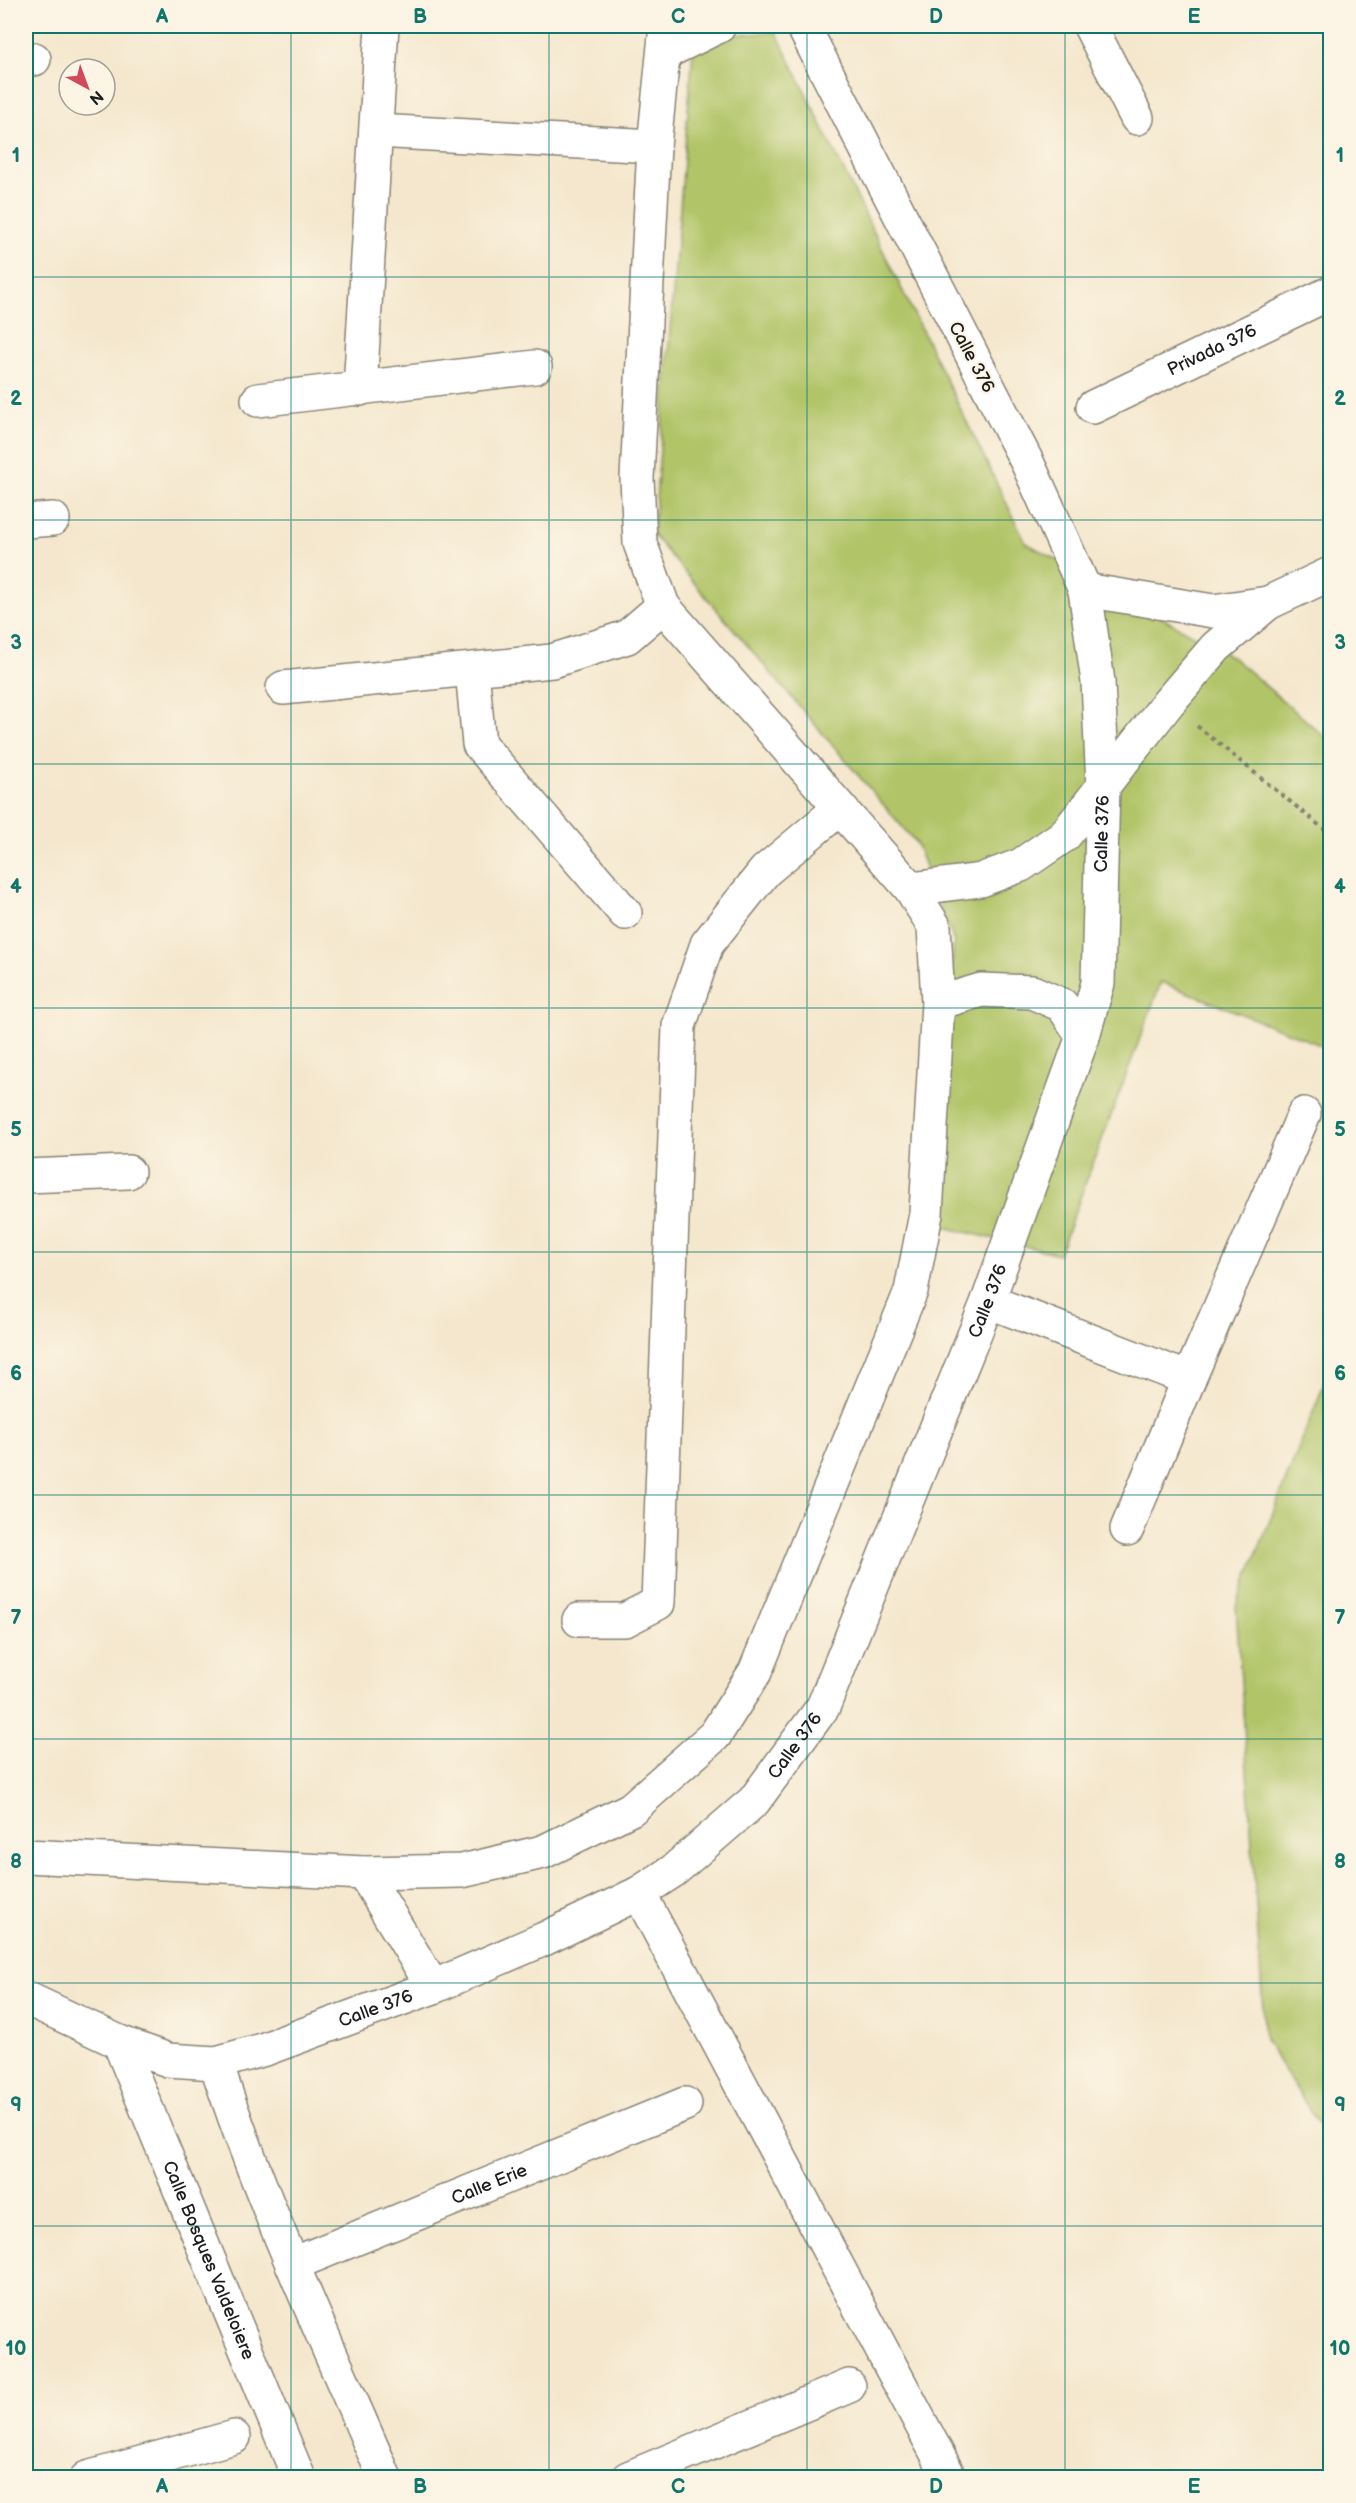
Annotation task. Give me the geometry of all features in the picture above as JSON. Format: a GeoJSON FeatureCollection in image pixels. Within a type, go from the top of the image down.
{"type":"FeatureCollection","features":[{"type":"Feature","properties":{"kind":"street"},"geometry":{"type":"LineString","coordinates":[[360,389],[382,26]]}},
{"type":"Feature","properties":{"kind":"street"},"geometry":{"type":"LineString","coordinates":[[26,1856],[364,1873],[462,1871],[543,1852],[631,1809],[715,1735],[755,1672],[911,1291],[926,1214],[938,1003],[934,926],[911,889],[663,606],[640,543],[637,478],[654,146],[665,39],[719,26]]}},
{"type":"Feature","properties":{"kind":"street","name":"Calle 376"},"geometry":{"type":"LineString","coordinates":[[26,1998],[119,2042],[168,2060],[216,2063],[266,2049],[433,1987],[544,1940],[639,1893],[673,1871],[754,1801],[823,1707],[988,1301],[1083,1036],[1098,982],[1103,785],[1098,682],[1085,590],[1028,464],[803,26]]}},
{"type":"Feature","properties":{"kind":"street"},"geometry":{"type":"LineString","coordinates":[[1090,26],[1137,118]]}},
{"type":"Feature","properties":{"kind":"street"},"geometry":{"type":"LineString","coordinates":[[376,131],[654,146]]}},
{"type":"Feature","properties":{"kind":"street","name":"Privada 376"},"geometry":{"type":"LineString","coordinates":[[1093,406],[1330,293]]}},
{"type":"Feature","properties":{"kind":"street"},"geometry":{"type":"LineString","coordinates":[[258,400],[536,367]]}},
{"type":"Feature","properties":{"kind":"street"},"geometry":{"type":"LineString","coordinates":[[911,889],[981,880],[1020,865],[1065,835],[1168,703],[1216,647],[1268,603],[1330,574]]}},
{"type":"Feature","properties":{"kind":"street"},"geometry":{"type":"LineString","coordinates":[[1085,590],[1213,611],[1268,603]]}},
{"type":"Feature","properties":{"kind":"street"},"geometry":{"type":"LineString","coordinates":[[283,688],[552,661],[627,637],[663,606]]}},
{"type":"Feature","properties":{"kind":"street"},"geometry":{"type":"LineString","coordinates":[[472,670],[480,744],[625,913]]}},
{"type":"Feature","properties":{"kind":"street"},"geometry":{"type":"LineString","coordinates":[[579,1620],[625,1620],[657,1603],[679,1026],[707,944],[765,872],[840,808]]}},
{"type":"Feature","properties":{"kind":"street"},"geometry":{"type":"LineString","coordinates":[[938,1003],[981,990],[1032,992],[1062,1005],[1083,1036]]}},
{"type":"Feature","properties":{"kind":"street"},"geometry":{"type":"LineString","coordinates":[[1127,1530],[1189,1379],[1304,1114]]}},
{"type":"Feature","properties":{"kind":"street"},"geometry":{"type":"LineString","coordinates":[[26,1176],[128,1172]]}},
{"type":"Feature","properties":{"kind":"street"},"geometry":{"type":"LineString","coordinates":[[988,1301],[1189,1379]]}},
{"type":"Feature","properties":{"kind":"street"},"geometry":{"type":"LineString","coordinates":[[364,1873],[433,1987]]}},
{"type":"Feature","properties":{"kind":"street"},"geometry":{"type":"LineString","coordinates":[[639,1893],[950,2478]]}},
{"type":"Feature","properties":{"kind":"street","name":"Calle Bosques Valdeloiere"},"geometry":{"type":"LineString","coordinates":[[119,2042],[299,2478]]}},
{"type":"Feature","properties":{"kind":"street"},"geometry":{"type":"LineString","coordinates":[[216,2063],[233,2115],[293,2264],[385,2478]]}},
{"type":"Feature","properties":{"kind":"street","name":"Calle Erie"},"geometry":{"type":"LineString","coordinates":[[293,2264],[685,2104]]}},
{"type":"Feature","properties":{"kind":"street"},"geometry":{"type":"LineString","coordinates":[[628,2478],[849,2386]]}},
{"type":"Feature","properties":{"kind":"street"},"geometry":{"type":"LineString","coordinates":[[87,2478],[234,2437]]}},
{"type":"Feature","properties":{"kind":"path"},"geometry":{"type":"LineString","coordinates":[[1168,703],[1330,834]]}},
{"type":"Feature","properties":{"kind":"green space"},"geometry":{"type":"Polygon","coordinates":[[[776,32],[1026,543],[1231,656],[1330,741],[1330,1049],[1161,982],[1059,1254],[926,1223],[954,942],[916,843],[653,535],[694,38],[776,32]]]}},
{"type":"Feature","properties":{"kind":"green space"},"geometry":{"type":"Polygon","coordinates":[[[1330,1369],[1330,2142],[1265,2040],[1236,1606],[1330,1369]]]}}]}
